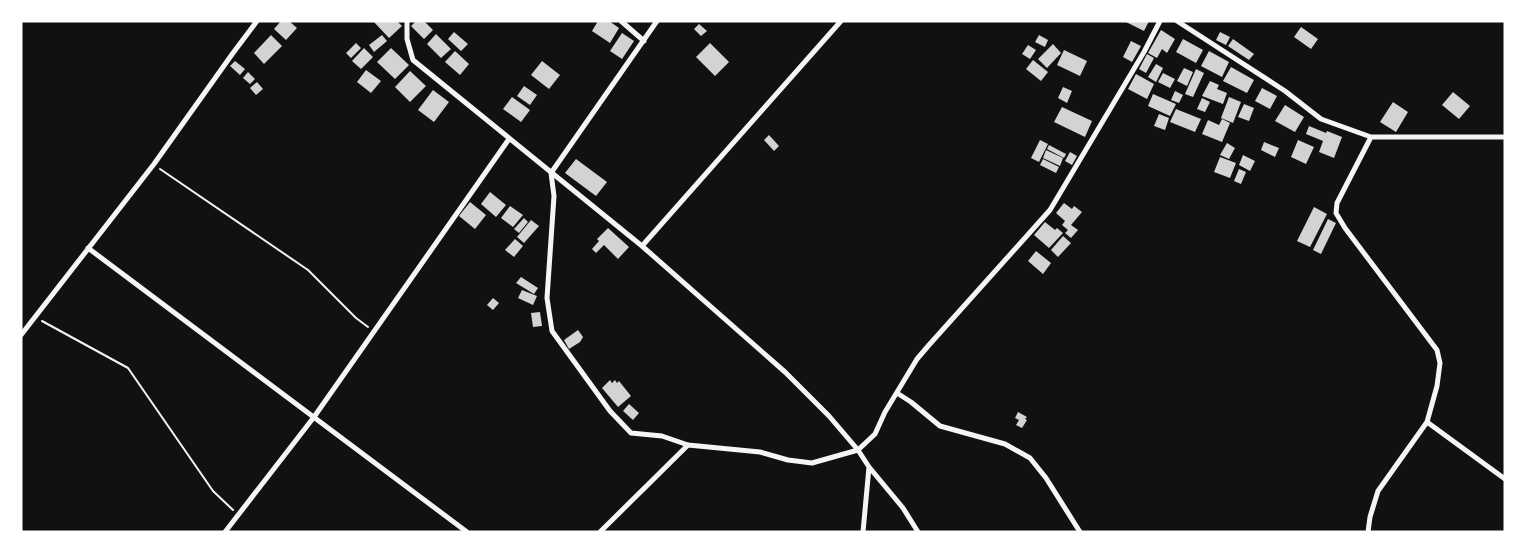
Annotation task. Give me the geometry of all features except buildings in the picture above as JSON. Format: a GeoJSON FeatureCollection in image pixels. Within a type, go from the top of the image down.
{"type":"FeatureCollection","features":[{"type":"Feature","properties":{"kind":"street"},"geometry":{"type":"LineString","coordinates":[[21,335],[154,164],[257,21]]}},
{"type":"Feature","properties":{"kind":"street"},"geometry":{"type":"LineString","coordinates":[[408,21],[407,39],[413,60],[642,246],[785,372],[830,416],[903,508],[918,532]]}},
{"type":"Feature","properties":{"kind":"street"},"geometry":{"type":"LineString","coordinates":[[620,21],[644,41]]}},
{"type":"Feature","properties":{"kind":"street"},"geometry":{"type":"LineString","coordinates":[[657,21],[550,173],[554,196],[548,298],[552,331],[610,411],[631,433],[662,436],[688,444],[760,452],[788,460],[812,463],[858,450],[875,434],[885,412],[917,359],[1050,210],[1144,52],[1160,21]]}},
{"type":"Feature","properties":{"kind":"street"},"geometry":{"type":"LineString","coordinates":[[642,246],[841,21]]}},
{"type":"Feature","properties":{"kind":"street"},"geometry":{"type":"LineString","coordinates":[[1177,21],[1285,91],[1321,120],[1371,137],[1505,137]]}},
{"type":"Feature","properties":{"kind":"street"},"geometry":{"type":"LineString","coordinates":[[1368,532],[1378,491],[1428,422],[1437,386],[1440,363],[1437,350],[1345,228],[1336,213],[1337,203],[1371,137]]}},
{"type":"Feature","properties":{"kind":"street"},"geometry":{"type":"LineString","coordinates":[[225,532],[314,417],[509,138]]}},
{"type":"Feature","properties":{"kind":"street"},"geometry":{"type":"LineString","coordinates":[[88,248],[466,532]]}},
{"type":"Feature","properties":{"kind":"street"},"geometry":{"type":"LineString","coordinates":[[897,393],[940,426],[1005,444],[1030,458],[1046,478],[1080,532]]}},
{"type":"Feature","properties":{"kind":"street"},"geometry":{"type":"LineString","coordinates":[[1428,422],[1505,479]]}},
{"type":"Feature","properties":{"kind":"street"},"geometry":{"type":"LineString","coordinates":[[600,532],[688,444]]}},
{"type":"Feature","properties":{"kind":"street"},"geometry":{"type":"LineString","coordinates":[[863,532],[869,466]]}},
{"type":"Feature","properties":{"kind":"path"},"geometry":{"type":"LineString","coordinates":[[154,164],[308,270],[356,318],[374,331]]}},
{"type":"Feature","properties":{"kind":"path"},"geometry":{"type":"LineString","coordinates":[[35,317],[128,368],[214,491],[238,514]]}}]}
